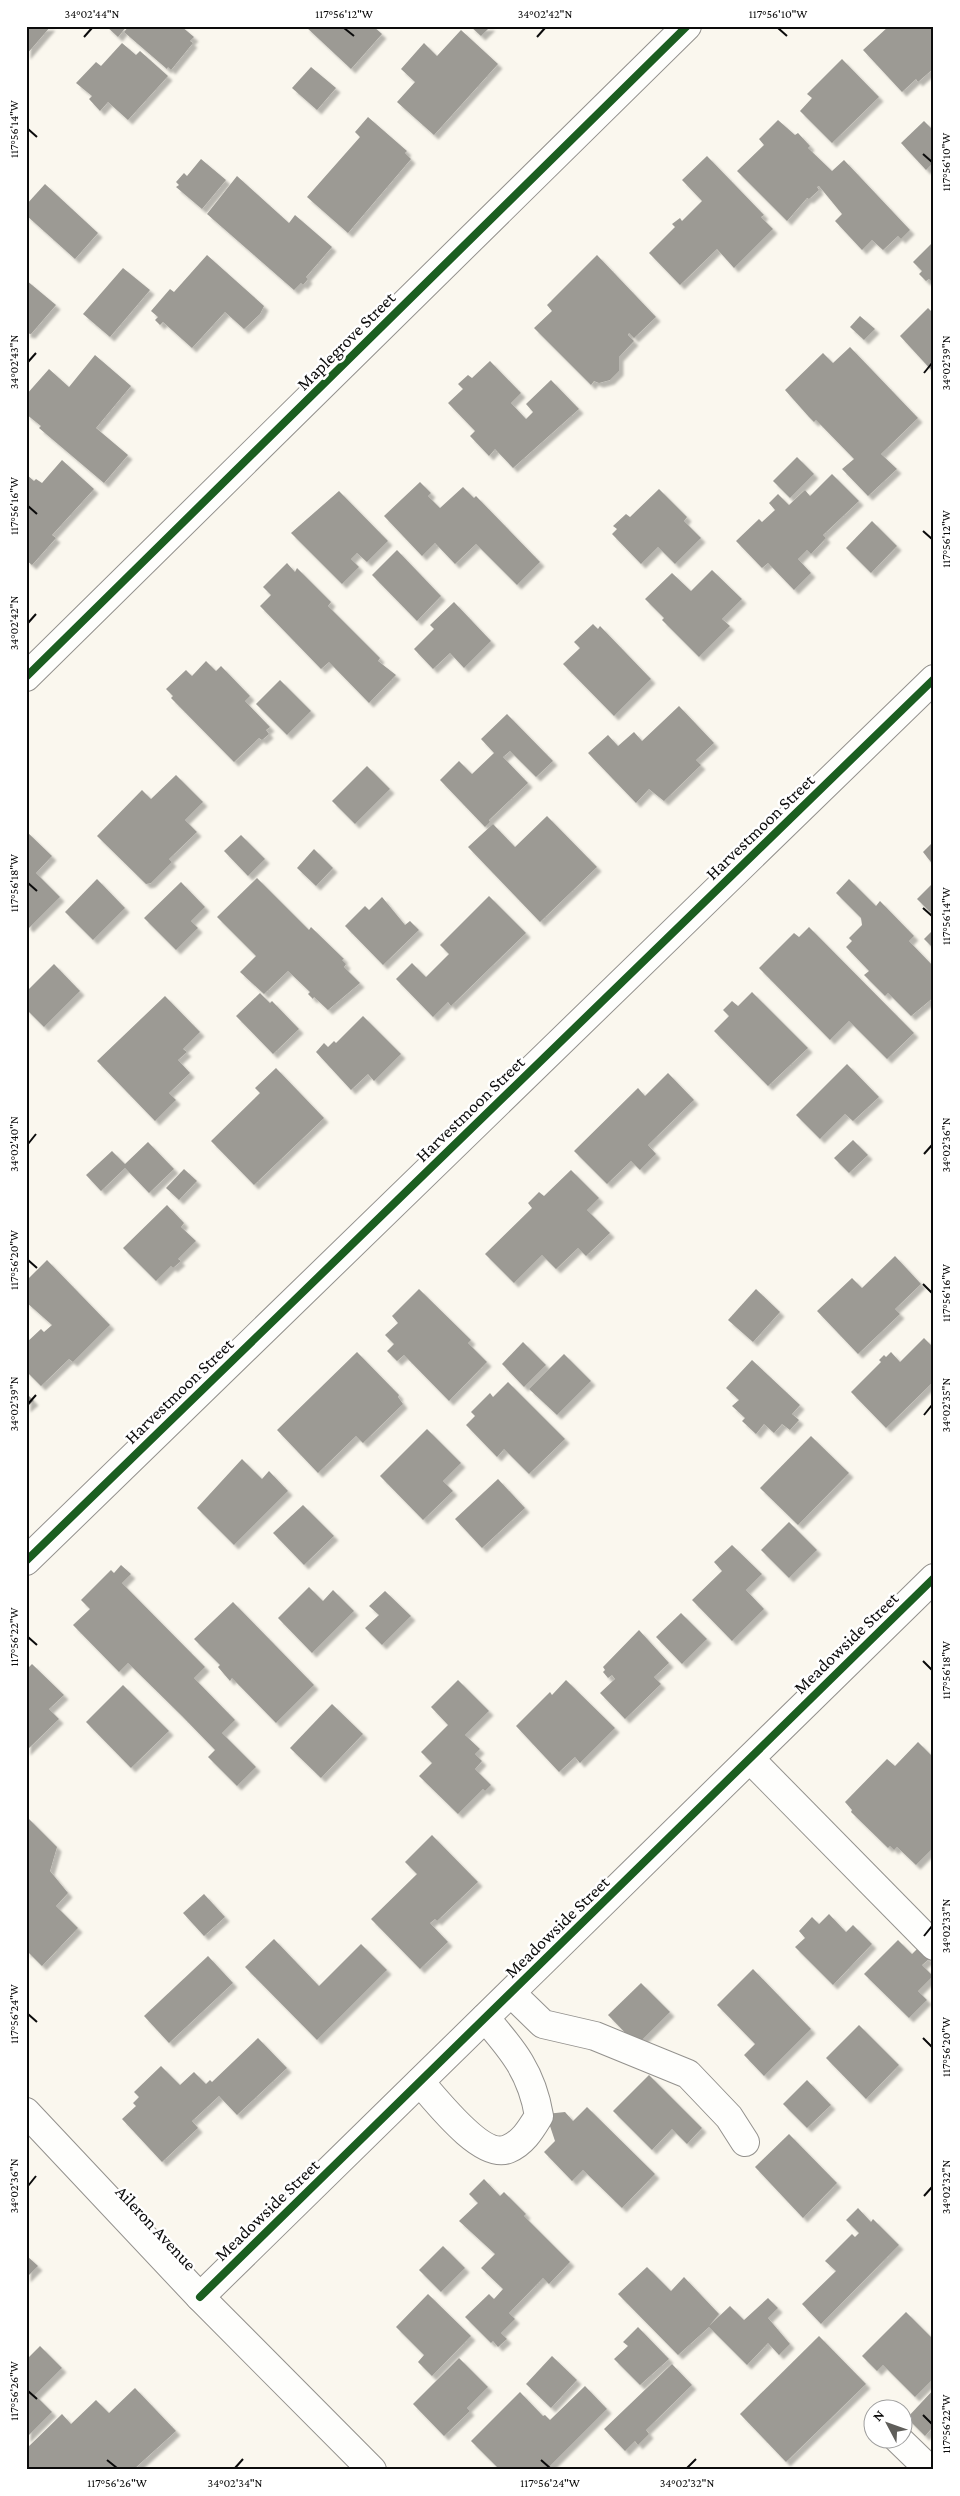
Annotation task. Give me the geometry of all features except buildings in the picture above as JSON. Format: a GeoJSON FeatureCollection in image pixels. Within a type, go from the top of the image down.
{"type":"FeatureCollection","features":[{"type":"Feature","properties":{"kind":"street","name":"Maplegrove Street"},"geometry":{"type":"LineString","coordinates":[[26,677],[687,26]]}},
{"type":"Feature","properties":{"kind":"street","name":"Harvestmoon Street"},"geometry":{"type":"LineString","coordinates":[[26,1561],[934,679]]}},
{"type":"Feature","properties":{"kind":"street","name":"Meadowside Street"},"geometry":{"type":"LineString","coordinates":[[200,2297],[934,1578]]}},
{"type":"Feature","properties":{"kind":"street"},"geometry":{"type":"LineString","coordinates":[[750,1759],[934,1946]]}},
{"type":"Feature","properties":{"kind":"street"},"geometry":{"type":"LineString","coordinates":[[511,1993],[543,2024],[595,2036],[688,2074],[730,2116],[745,2142]]}},
{"type":"Feature","properties":{"kind":"street"},"geometry":{"type":"LineString","coordinates":[[420,2082],[473,2139],[491,2149],[506,2150],[518,2144],[529,2132],[539,2116],[536,2099],[528,2074],[514,2052],[485,2018]]}},
{"type":"Feature","properties":{"kind":"street","name":"Aileron Avenue"},"geometry":{"type":"LineString","coordinates":[[26,2112],[200,2297],[372,2470]]}},
{"type":"Feature","properties":{"kind":"street"},"geometry":{"type":"LineString","coordinates":[[908,2448],[930,2470]]}},
{"type":"Feature","properties":{"kind":"cycle path"},"geometry":{"type":"LineString","coordinates":[[26,677],[687,26]]}},
{"type":"Feature","properties":{"kind":"cycle path"},"geometry":{"type":"LineString","coordinates":[[26,1561],[934,679]]}},
{"type":"Feature","properties":{"kind":"cycle path"},"geometry":{"type":"LineString","coordinates":[[200,2297],[934,1578]]}}]}
